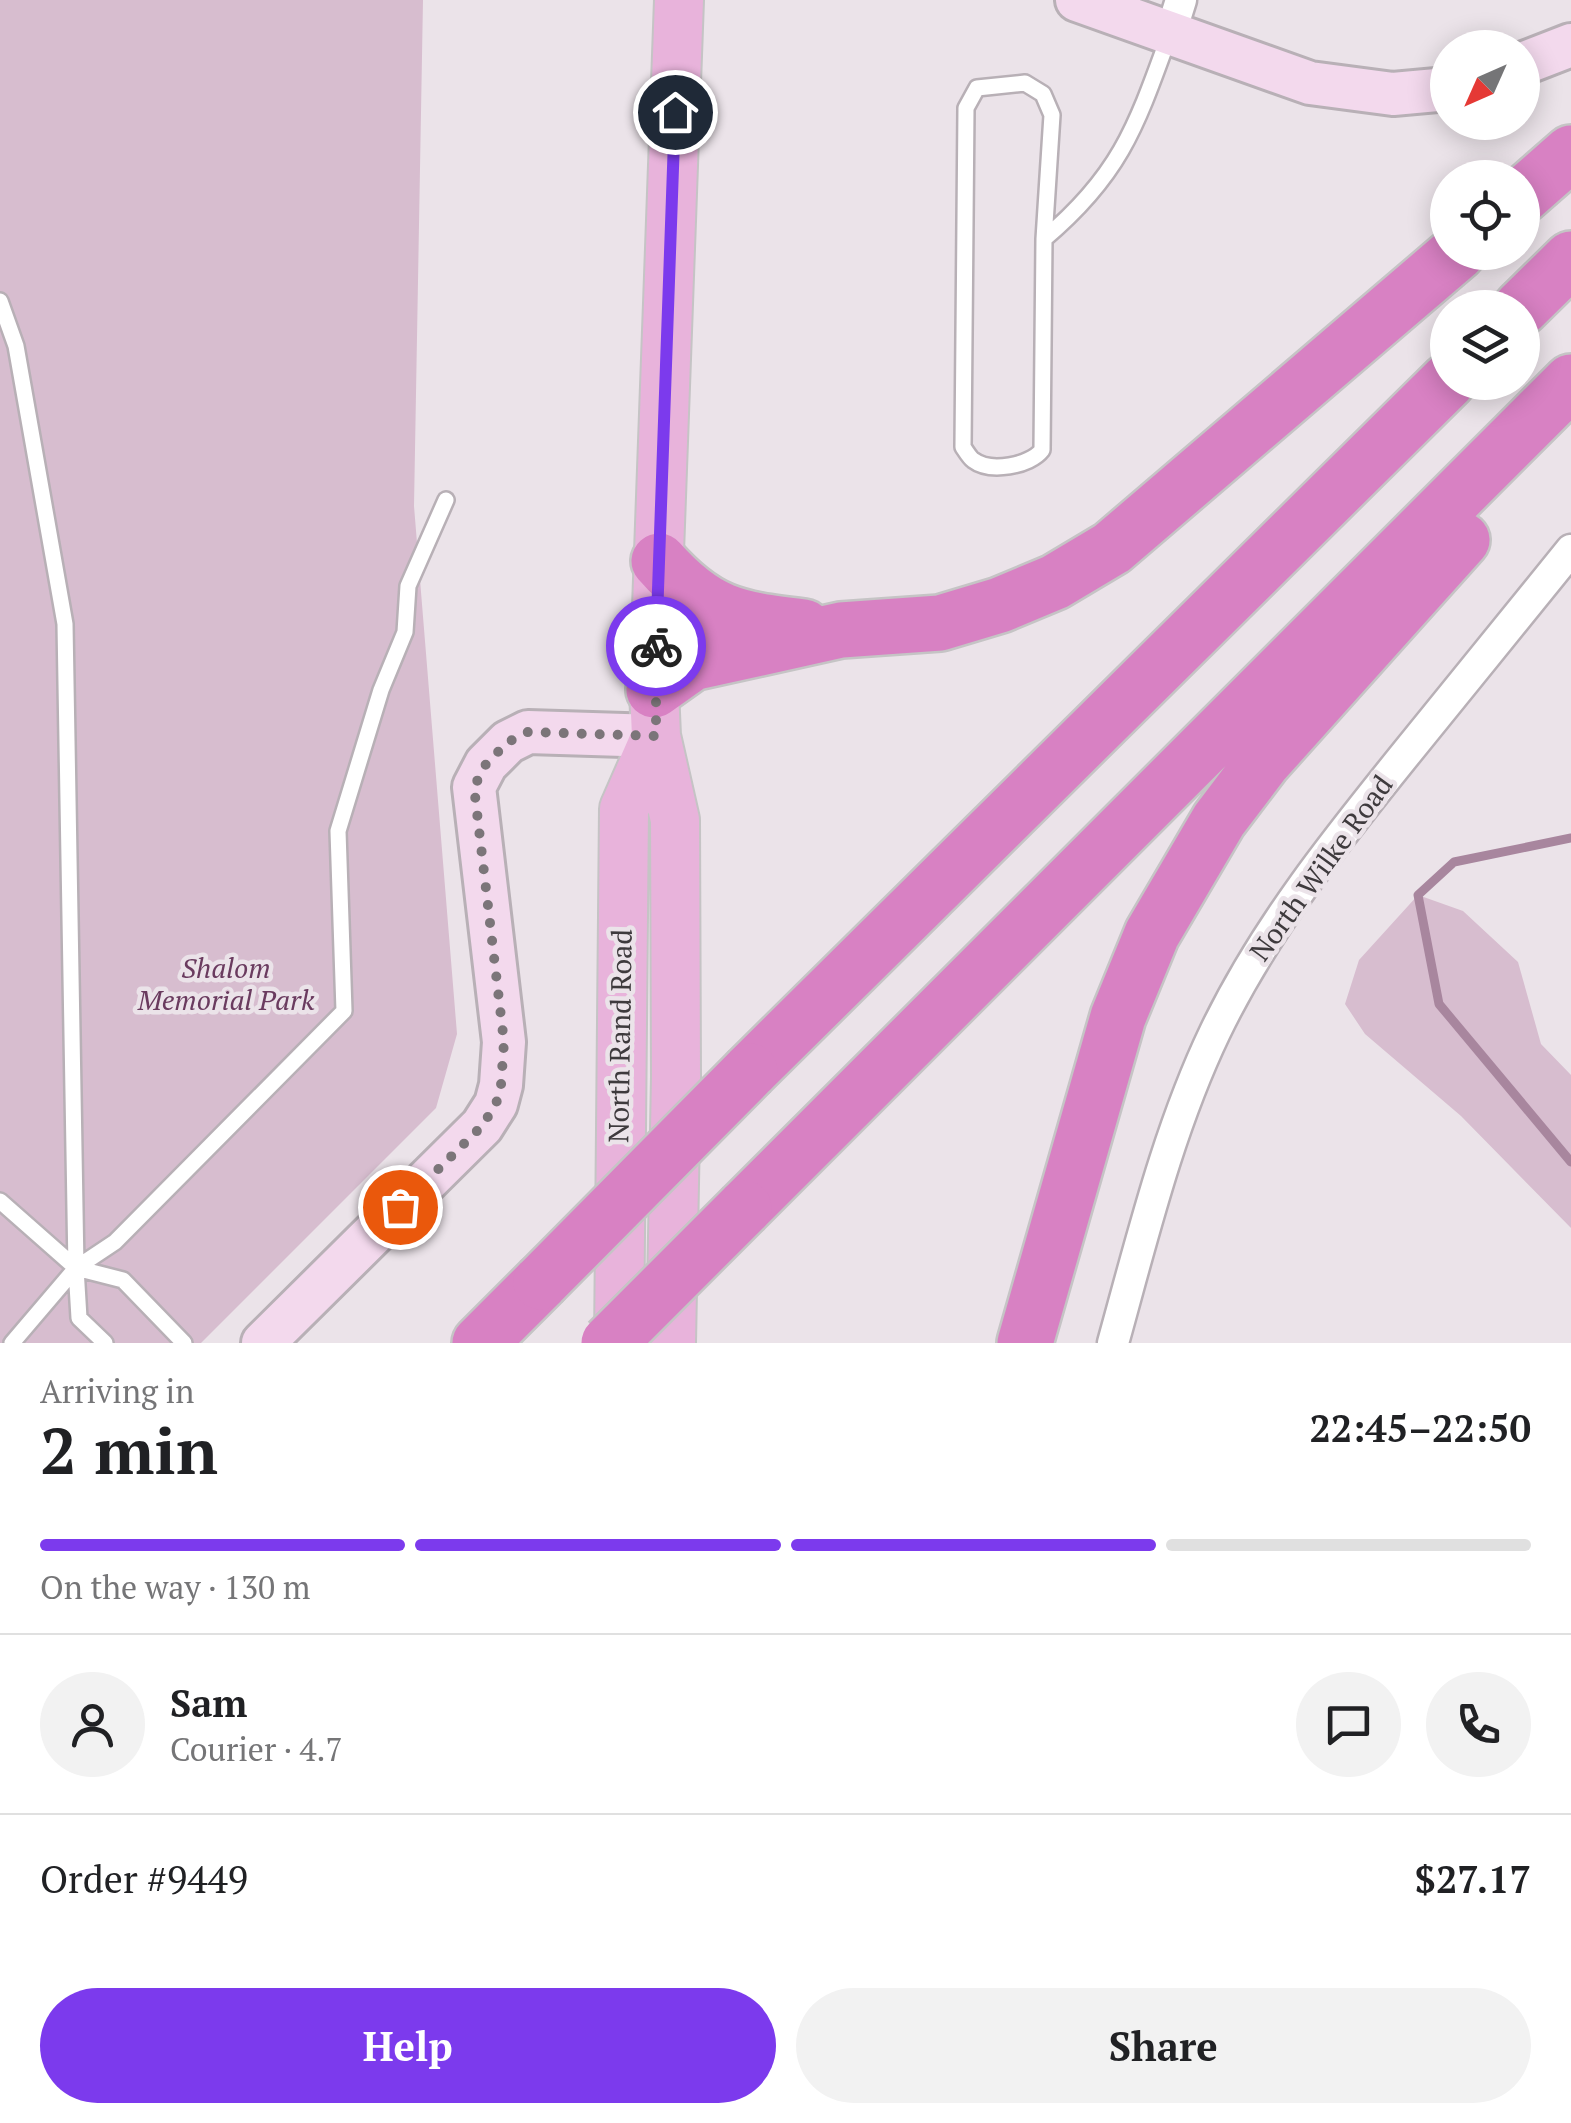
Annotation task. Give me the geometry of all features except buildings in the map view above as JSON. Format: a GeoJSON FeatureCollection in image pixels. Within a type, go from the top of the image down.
{"type":"FeatureCollection","features":[{"type":"Feature","properties":{"kind":"highway"},"geometry":{"type":"LineString","coordinates":[[1540,180],[1571,153]]}},
{"type":"Feature","properties":{"kind":"highway"},"geometry":{"type":"LineString","coordinates":[[1540,290],[1571,258]]}},
{"type":"Feature","properties":{"kind":"highway"},"geometry":{"type":"LineString","coordinates":[[655,713],[692,663],[842,630],[940,622],[1000,605],[1055,582],[1112,548],[1437,270]]}},
{"type":"Feature","properties":{"kind":"highway"},"geometry":{"type":"LineString","coordinates":[[608,1343],[1571,382]]}},
{"type":"Feature","properties":{"kind":"highway"},"geometry":{"type":"LineString","coordinates":[[480,1343],[1430,399]]}},
{"type":"Feature","properties":{"kind":"highway"},"geometry":{"type":"LineString","coordinates":[[1025,1343],[1118,1017],[1152,934],[1183,878],[1219,820],[1263,762],[1571,418]]}},
{"type":"Feature","properties":{"kind":"highway"},"geometry":{"type":"LineString","coordinates":[[659,560],[683,588],[712,608],[757,622],[842,630]]}},
{"type":"Feature","properties":{"kind":"main road","name":"North Rand Road"},"geometry":{"type":"LineString","coordinates":[[672,1343],[676,820],[655,713],[678,0]]}},
{"type":"Feature","properties":{"kind":"main road","name":"North Rand Road"},"geometry":{"type":"LineString","coordinates":[[618,1343],[624,809],[655,713]]}},
{"type":"Feature","properties":{"kind":"street"},"geometry":{"type":"LineString","coordinates":[[1077,0],[1176,16],[1310,83],[1392,94],[1430,91]]}},
{"type":"Feature","properties":{"kind":"street"},"geometry":{"type":"LineString","coordinates":[[1540,57],[1571,45]]}},
{"type":"Feature","properties":{"kind":"street","name":"North Wilke Road"},"geometry":{"type":"LineString","coordinates":[[1113,1343],[1156,1188],[1213,1035],[1250,964],[1322,857],[1571,550]]}},
{"type":"Feature","properties":{"kind":"street"},"geometry":{"type":"LineString","coordinates":[[262,1343],[482,1126],[496,1104],[504,1042],[474,787],[486,764],[508,742],[528,732],[655,713]]}},
{"type":"Feature","properties":{"kind":"lane"},"geometry":{"type":"LineString","coordinates":[[1044,239],[1052,114],[1043,94],[1024,83],[977,88],[966,108],[963,447],[971,460],[982,465],[1023,465],[1035,460],[1042,450],[1044,239],[1102,182],[1128,140],[1176,16]]}},
{"type":"Feature","properties":{"kind":"lane"},"geometry":{"type":"LineString","coordinates":[[0,301],[16,346],[65,624],[76,1268],[79,1318],[105,1343]]}},
{"type":"Feature","properties":{"kind":"lane"},"geometry":{"type":"LineString","coordinates":[[12,1343],[76,1268],[115,1242],[344,1011],[338,831],[380,690],[405,632],[408,586],[446,500]]}},
{"type":"Feature","properties":{"kind":"lane"},"geometry":{"type":"LineString","coordinates":[[0,1201],[76,1268],[123,1280],[184,1343]]}},
{"type":"Feature","properties":{"kind":"green space","name":"Shalom Memorial Park"},"geometry":{"type":"Polygon","coordinates":[[[0,0],[423,0],[414,506],[457,1034],[436,1108],[201,1343],[0,1343],[0,0]]]}},
{"type":"Feature","properties":{"kind":"green space"},"geometry":{"type":"Polygon","coordinates":[[[1418,895],[1463,911],[1518,962],[1541,1044],[1571,1075],[1571,1228],[1461,1116],[1365,1034],[1345,1004],[1359,960],[1418,895]]]}},
{"type":"Feature","properties":{"kind":"waterway"},"geometry":{"type":"LineString","coordinates":[[1571,838],[1454,862],[1418,895],[1439,1004],[1571,1162]]}},
{"type":"Feature","properties":{"kind":"way so far"},"geometry":{"type":"LineString","coordinates":[[400,1207],[482,1126],[496,1104],[501,1085],[504,1042],[474,787],[486,764],[508,742],[528,732],[656,736],[656,646]]}},
{"type":"Feature","properties":{"kind":"route"},"geometry":{"type":"LineString","coordinates":[[656,646],[675,112]]}}]}
